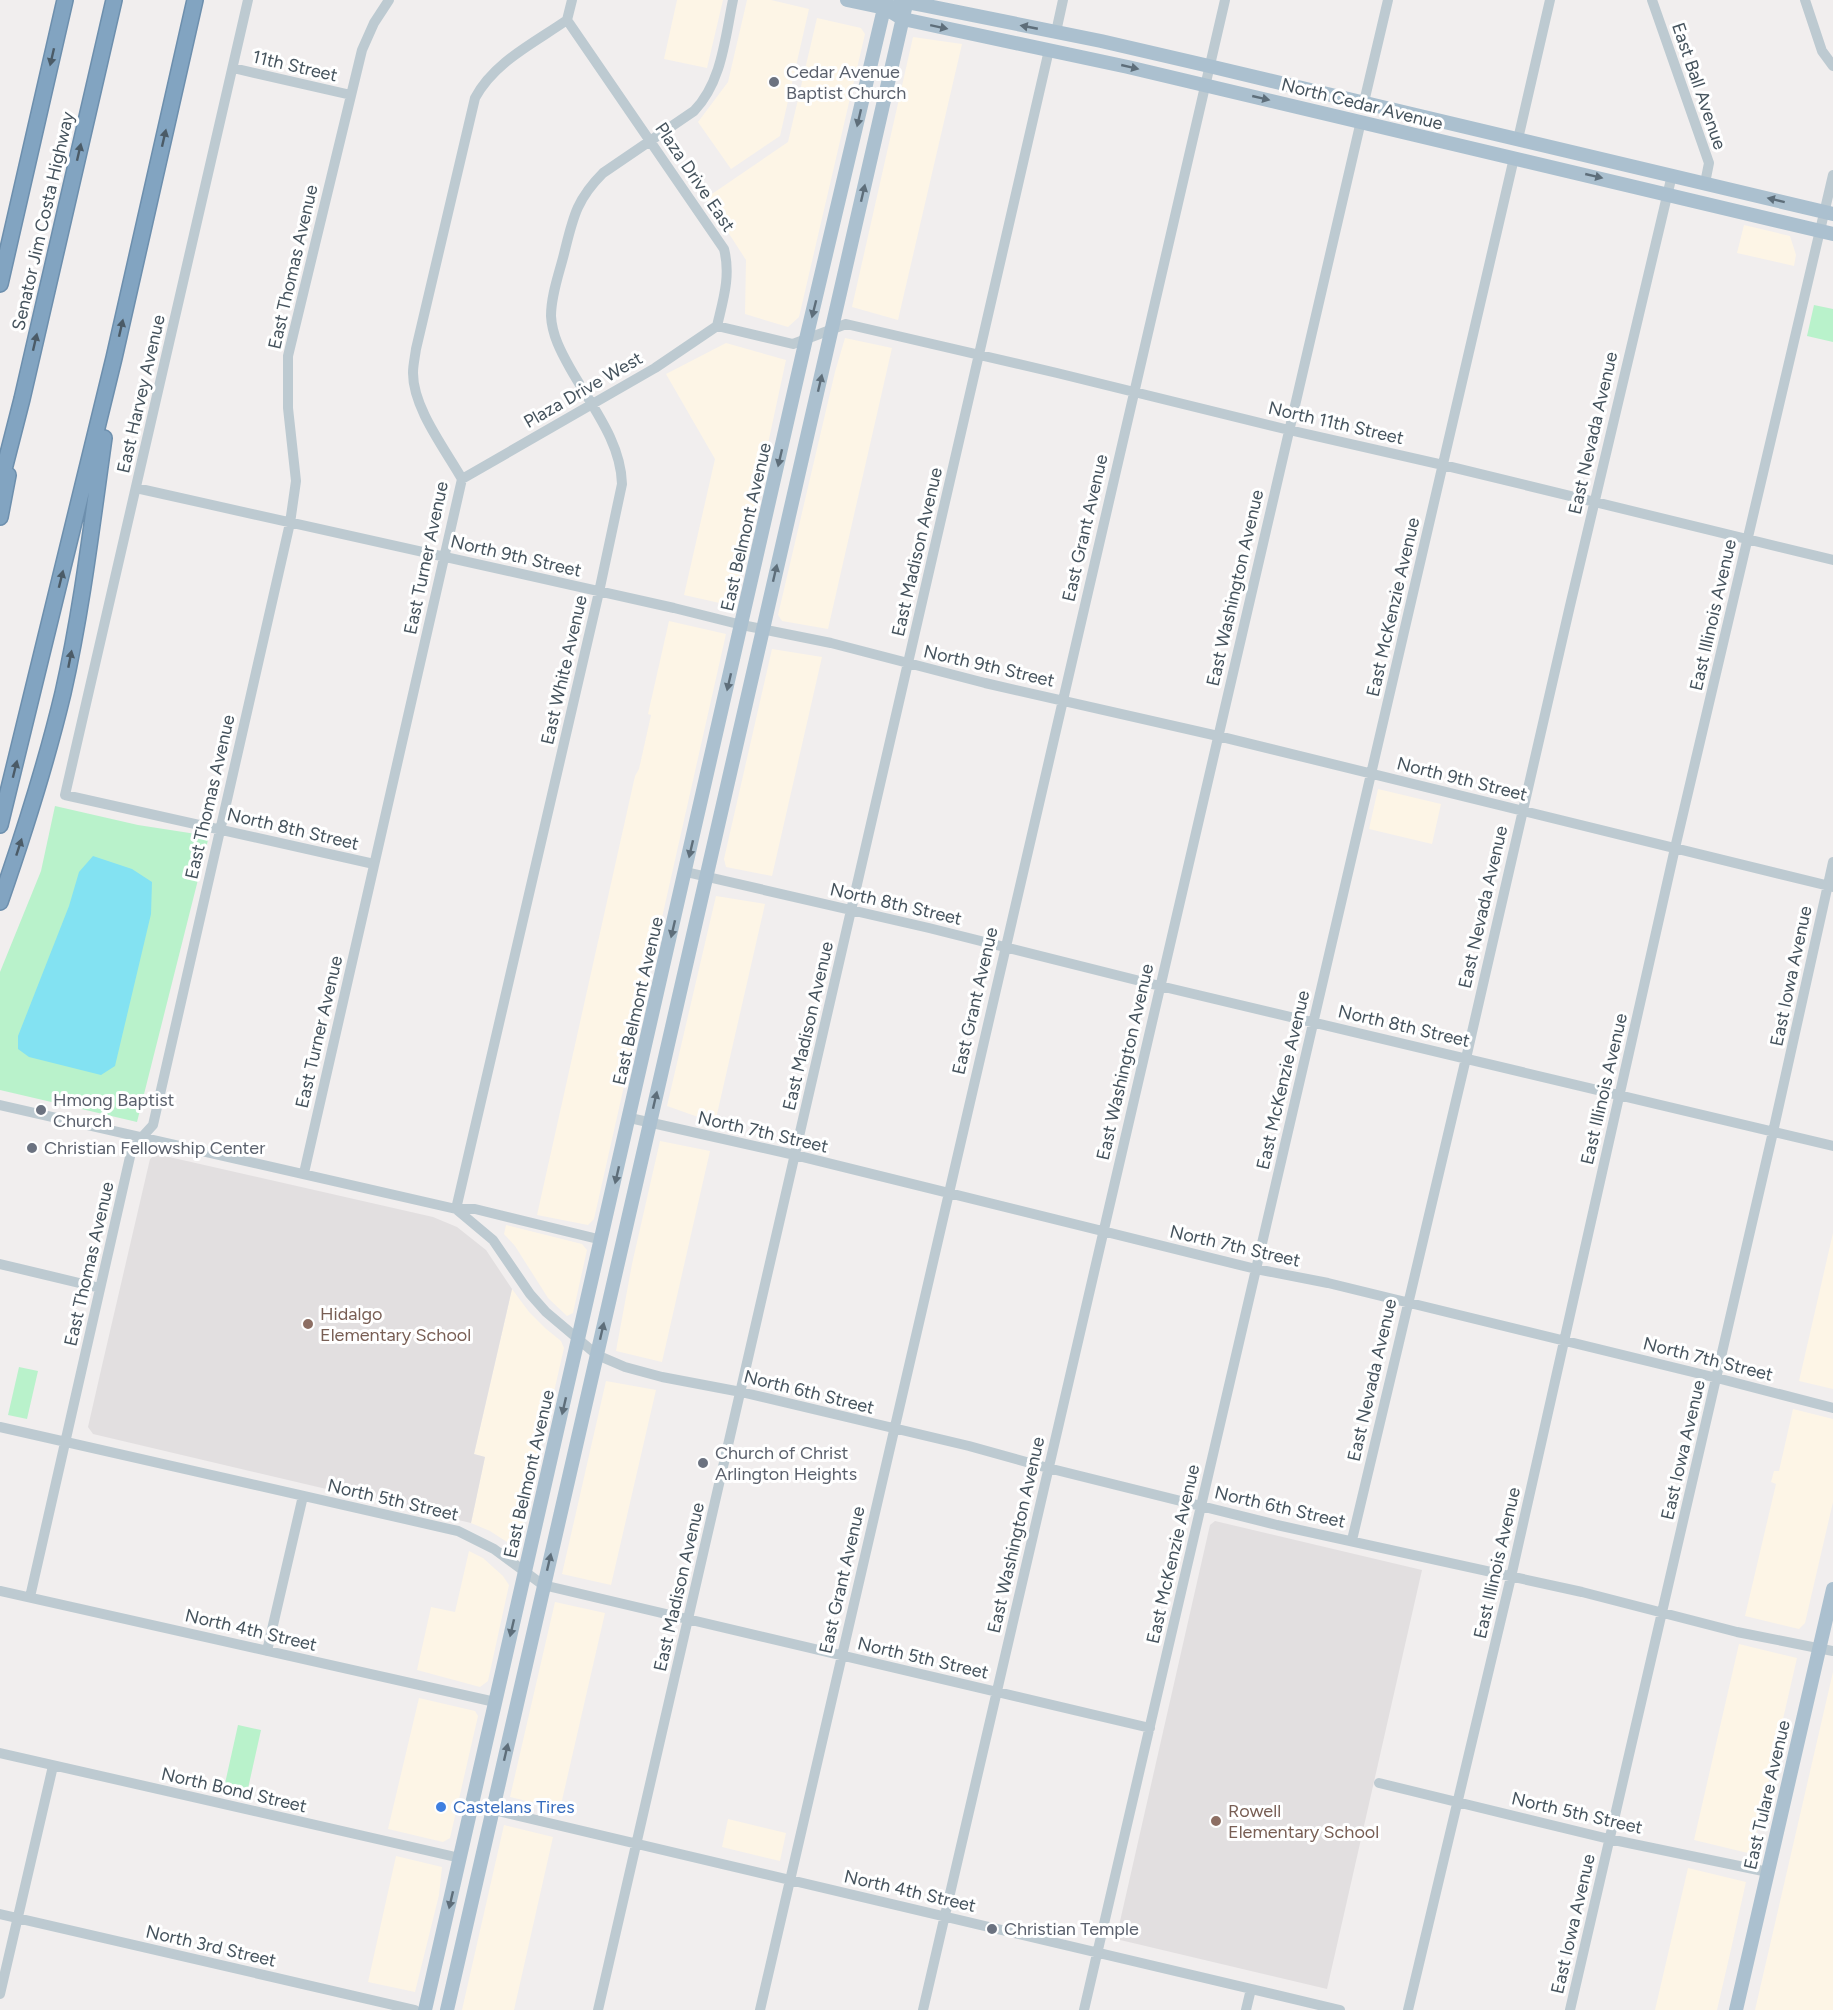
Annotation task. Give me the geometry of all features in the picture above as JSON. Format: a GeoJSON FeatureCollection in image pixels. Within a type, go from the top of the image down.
{"type":"FeatureCollection","features":[{"type":"Feature","properties":{"kind":"highway","name":"Senator Jim Costa Highway"},"geometry":{"type":"LineString","coordinates":[[0,284],[65,0]]}},
{"type":"Feature","properties":{"kind":"highway","name":"Senator Jim Costa Highway"},"geometry":{"type":"LineString","coordinates":[[0,485],[114,0]]}},
{"type":"Feature","properties":{"kind":"highway"},"geometry":{"type":"LineString","coordinates":[[0,825],[114,358],[195,0]]}},
{"type":"Feature","properties":{"kind":"highway"},"geometry":{"type":"LineString","coordinates":[[0,263],[23,182]]}},
{"type":"Feature","properties":{"kind":"highway"},"geometry":{"type":"LineString","coordinates":[[0,902],[42,774],[70,659],[91,530],[114,358]]}},
{"type":"Feature","properties":{"kind":"highway"},"geometry":{"type":"LineString","coordinates":[[0,517],[22,399]]}},
{"type":"Feature","properties":{"kind":"main road","name":"North Cedar Avenue"},"geometry":{"type":"LineString","coordinates":[[847,0],[886,4],[907,1],[1056,32],[1364,102],[1829,213]]}},
{"type":"Feature","properties":{"kind":"main road"},"geometry":{"type":"LineString","coordinates":[[447,2010],[907,1]]}},
{"type":"Feature","properties":{"kind":"main road","name":"North Cedar Avenue"},"geometry":{"type":"LineString","coordinates":[[886,4],[903,19],[1204,84],[1827,232]]}},
{"type":"Feature","properties":{"kind":"main road","name":"East Belmont Avenue"},"geometry":{"type":"LineString","coordinates":[[425,2010],[806,339],[886,4]]}},
{"type":"Feature","properties":{"kind":"main road"},"geometry":{"type":"LineString","coordinates":[[1438,140],[1458,136],[1504,147],[1518,139]]}},
{"type":"Feature","properties":{"kind":"main road"},"geometry":{"type":"LineString","coordinates":[[1514,158],[1522,152],[1530,151],[1582,162],[1595,157]]}},
{"type":"Feature","properties":{"kind":"main road","name":"East Tulare Avenue"},"geometry":{"type":"LineString","coordinates":[[1736,2010],[1768,1872],[1826,1650],[1833,1589]]}},
{"type":"Feature","properties":{"kind":"main road"},"geometry":{"type":"LineString","coordinates":[[458,1958],[459,1914],[468,1875],[466,1862],[460,1858]]}},
{"type":"Feature","properties":{"kind":"street","name":"East Harvey Avenue"},"geometry":{"type":"LineString","coordinates":[[65,795],[248,0]]}},
{"type":"Feature","properties":{"kind":"street","name":"East Thomas Avenue"},"geometry":{"type":"LineString","coordinates":[[30,1597],[132,1148],[153,1125],[290,523],[296,481],[288,408],[288,356],[362,50],[374,23],[389,0]]}},
{"type":"Feature","properties":{"kind":"street"},"geometry":{"type":"LineString","coordinates":[[567,20],[572,0]]}},
{"type":"Feature","properties":{"kind":"street","name":"East White Avenue"},"geometry":{"type":"LineString","coordinates":[[456,1209],[619,500],[621,469],[611,438],[560,351],[551,316],[553,298],[573,217],[580,200],[603,173],[694,111],[705,100],[717,75],[733,0]]}},
{"type":"Feature","properties":{"kind":"street"},"geometry":{"type":"LineString","coordinates":[[1056,32],[1063,0]]}},
{"type":"Feature","properties":{"kind":"street","name":"East Grant Avenue"},"geometry":{"type":"LineString","coordinates":[[760,2010],[1225,0]]}},
{"type":"Feature","properties":{"kind":"street"},"geometry":{"type":"LineString","coordinates":[[1364,102],[1388,0]]}},
{"type":"Feature","properties":{"kind":"street"},"geometry":{"type":"LineString","coordinates":[[1518,139],[1550,0]]}},
{"type":"Feature","properties":{"kind":"street","name":"East Ball Avenue"},"geometry":{"type":"LineString","coordinates":[[1652,0],[1709,163],[1705,183]]}},
{"type":"Feature","properties":{"kind":"street"},"geometry":{"type":"LineString","coordinates":[[1805,0],[1822,51],[1833,66]]}},
{"type":"Feature","properties":{"kind":"street","name":"Plaza Drive East"},"geometry":{"type":"LineString","coordinates":[[567,20],[724,249],[728,264],[727,280],[717,326]]}},
{"type":"Feature","properties":{"kind":"street","name":"East Turner Avenue"},"geometry":{"type":"LineString","coordinates":[[304,1173],[462,479],[422,410],[416,393],[413,374],[418,338],[475,98],[493,72],[567,20]]}},
{"type":"Feature","properties":{"kind":"street","name":"East Madison Avenue"},"geometry":{"type":"LineString","coordinates":[[598,2010],[1049,50]]}},
{"type":"Feature","properties":{"kind":"street","name":"11th Street"},"geometry":{"type":"LineString","coordinates":[[233,69],[351,95]]}},
{"type":"Feature","properties":{"kind":"street","name":"East Washington Avenue"},"geometry":{"type":"LineString","coordinates":[[922,2010],[1360,121]]}},
{"type":"Feature","properties":{"kind":"street","name":"East McKenzie Avenue"},"geometry":{"type":"LineString","coordinates":[[1084,2010],[1514,158]]}},
{"type":"Feature","properties":{"kind":"street","name":"East Nevada Avenue"},"geometry":{"type":"LineString","coordinates":[[1352,1540],[1466,1057],[1593,502],[1672,175]]}},
{"type":"Feature","properties":{"kind":"street","name":"East Illinois Avenue"},"geometry":{"type":"LineString","coordinates":[[1408,2010],[1565,1341],[1675,848],[1748,539],[1827,232],[1833,175]]}},
{"type":"Feature","properties":{"kind":"street","name":"North 11th Street"},"geometry":{"type":"LineString","coordinates":[[832,329],[846,324],[1833,560]]}},
{"type":"Feature","properties":{"kind":"street"},"geometry":{"type":"LineString","coordinates":[[717,326],[793,344],[832,329]]}},
{"type":"Feature","properties":{"kind":"street","name":"Plaza Drive West"},"geometry":{"type":"LineString","coordinates":[[462,479],[656,368],[717,326]]}},
{"type":"Feature","properties":{"kind":"street","name":"North 9th Street"},"geometry":{"type":"LineString","coordinates":[[136,488],[674,608],[762,630],[831,643],[908,664],[1218,736],[1830,886]]}},
{"type":"Feature","properties":{"kind":"street","name":"North 8th Street"},"geometry":{"type":"LineString","coordinates":[[65,795],[374,864]]}},
{"type":"Feature","properties":{"kind":"street","name":"East Iowa Avenue"},"geometry":{"type":"LineString","coordinates":[[1570,2010],[1830,886],[1833,862]]}},
{"type":"Feature","properties":{"kind":"street","name":"North 8th Street"},"geometry":{"type":"LineString","coordinates":[[686,872],[1833,1146]]}},
{"type":"Feature","properties":{"kind":"street"},"geometry":{"type":"LineString","coordinates":[[0,1105],[456,1209],[476,1209],[602,1240]]}},
{"type":"Feature","properties":{"kind":"street","name":"North 7th Street"},"geometry":{"type":"LineString","coordinates":[[630,1118],[795,1155],[1256,1269],[1407,1302],[1833,1408]]}},
{"type":"Feature","properties":{"kind":"street","name":"North 6th Street"},"geometry":{"type":"LineString","coordinates":[[456,1209],[493,1240],[538,1303],[597,1355],[607,1360],[662,1377],[741,1392],[969,1446],[1201,1506],[1511,1576],[1737,1632],[1826,1650]]}},
{"type":"Feature","properties":{"kind":"street"},"geometry":{"type":"LineString","coordinates":[[0,1264],[100,1288]]}},
{"type":"Feature","properties":{"kind":"street","name":"North 5th Street"},"geometry":{"type":"LineString","coordinates":[[0,1427],[458,1532],[494,1549],[543,1585],[1150,1728]]}},
{"type":"Feature","properties":{"kind":"street"},"geometry":{"type":"LineString","coordinates":[[267,1651],[303,1496]]}},
{"type":"Feature","properties":{"kind":"street","name":"North 4th Street"},"geometry":{"type":"LineString","coordinates":[[0,1591],[495,1702]]}},
{"type":"Feature","properties":{"kind":"street","name":"North Bond Street"},"geometry":{"type":"LineString","coordinates":[[0,1753],[460,1858]]}},
{"type":"Feature","properties":{"kind":"street"},"geometry":{"type":"LineString","coordinates":[[0,1994],[52,1766]]}},
{"type":"Feature","properties":{"kind":"street","name":"North 5th Street"},"geometry":{"type":"LineString","coordinates":[[1379,1783],[1609,1839],[1768,1872]]}},
{"type":"Feature","properties":{"kind":"street","name":"North 4th Street"},"geometry":{"type":"LineString","coordinates":[[473,1805],[1340,2010]]}},
{"type":"Feature","properties":{"kind":"street","name":"North 3rd Street"},"geometry":{"type":"LineString","coordinates":[[0,1914],[415,2010]]}},
{"type":"Feature","properties":{"kind":"street"},"geometry":{"type":"LineString","coordinates":[[1246,2010],[1251,1989]]}},
{"type":"Feature","properties":{"kind":"shaded area"},"geometry":{"type":"Polygon","coordinates":[[[677,0],[723,0],[707,68],[664,59],[677,0]]]}},
{"type":"Feature","properties":{"kind":"shaded area"},"geometry":{"type":"Polygon","coordinates":[[[747,0],[771,0],[809,9],[780,136],[731,169],[698,122],[728,82],[747,0]]]}},
{"type":"Feature","properties":{"kind":"shaded area"},"geometry":{"type":"Polygon","coordinates":[[[817,18],[861,28],[865,34],[799,317],[788,327],[745,314],[746,260],[706,198],[788,142],[817,18]]]}},
{"type":"Feature","properties":{"kind":"shaded area"},"geometry":{"type":"Polygon","coordinates":[[[913,37],[962,44],[898,320],[852,307],[913,37]]]}},
{"type":"Feature","properties":{"kind":"shaded area"},"geometry":{"type":"Polygon","coordinates":[[[1744,225],[1790,236],[1796,255],[1794,266],[1737,253],[1744,225]]]}},
{"type":"Feature","properties":{"kind":"shaded area"},"geometry":{"type":"Polygon","coordinates":[[[845,338],[892,348],[828,629],[782,621],[778,615],[845,338]]]}},
{"type":"Feature","properties":{"kind":"shaded area"},"geometry":{"type":"Polygon","coordinates":[[[726,343],[786,360],[733,606],[684,595],[715,459],[666,374],[726,343]]]}},
{"type":"Feature","properties":{"kind":"shaded area"},"geometry":{"type":"Polygon","coordinates":[[[669,621],[726,634],[594,1219],[588,1225],[537,1215],[635,776],[639,769],[651,715],[648,714],[669,621]]]}},
{"type":"Feature","properties":{"kind":"shaded area"},"geometry":{"type":"Polygon","coordinates":[[[772,649],[822,657],[772,876],[726,867],[724,859],[772,649]]]}},
{"type":"Feature","properties":{"kind":"shaded area"},"geometry":{"type":"Polygon","coordinates":[[[1378,789],[1441,804],[1432,844],[1369,829],[1378,789]]]}},
{"type":"Feature","properties":{"kind":"shaded area"},"geometry":{"type":"Polygon","coordinates":[[[716,896],[765,904],[715,1123],[667,1106],[716,896]]]}},
{"type":"Feature","properties":{"kind":"shaded area"},"geometry":{"type":"Polygon","coordinates":[[[660,1141],[710,1151],[662,1362],[616,1351],[632,1264],[660,1141]]]}},
{"type":"Feature","properties":{"kind":"shaded area","name":"Hidalgo Elementary School"},"geometry":{"type":"Polygon","coordinates":[[[156,1154],[433,1217],[457,1227],[486,1250],[512,1289],[474,1454],[485,1457],[471,1523],[93,1434],[88,1427],[150,1159],[156,1154]]]}},
{"type":"Feature","properties":{"kind":"shaded area"},"geometry":{"type":"Polygon","coordinates":[[[506,1225],[582,1244],[587,1250],[573,1313],[567,1316],[548,1298],[515,1246],[504,1234],[506,1225]]]}},
{"type":"Feature","properties":{"kind":"shaded area"},"geometry":{"type":"Polygon","coordinates":[[[1833,1233],[1833,1389],[1799,1381],[1833,1233]]]}},
{"type":"Feature","properties":{"kind":"shaded area"},"geometry":{"type":"Polygon","coordinates":[[[512,1289],[529,1312],[561,1341],[564,1348],[522,1532],[520,1538],[514,1542],[507,1542],[471,1523],[485,1457],[474,1454],[512,1289]]]}},
{"type":"Feature","properties":{"kind":"shaded area"},"geometry":{"type":"Polygon","coordinates":[[[606,1381],[656,1390],[611,1585],[562,1574],[606,1381]]]}},
{"type":"Feature","properties":{"kind":"shaded area"},"geometry":{"type":"Polygon","coordinates":[[[1793,1409],[1833,1419],[1833,1502],[1805,1623],[1799,1629],[1745,1616],[1776,1484],[1771,1482],[1774,1471],[1779,1471],[1793,1409]]]}},
{"type":"Feature","properties":{"kind":"shaded area"},"geometry":{"type":"Polygon","coordinates":[[[1215,1521],[1422,1570],[1327,1989],[1116,1939],[1210,1525],[1215,1521]]]}},
{"type":"Feature","properties":{"kind":"shaded area"},"geometry":{"type":"Polygon","coordinates":[[[469,1551],[483,1558],[503,1576],[509,1585],[488,1681],[480,1687],[417,1670],[431,1607],[455,1612],[469,1551]]]}},
{"type":"Feature","properties":{"kind":"shaded area"},"geometry":{"type":"Polygon","coordinates":[[[555,1602],[605,1613],[560,1809],[510,1797],[555,1602]]]}},
{"type":"Feature","properties":{"kind":"shaded area"},"geometry":{"type":"Polygon","coordinates":[[[1739,1644],[1797,1658],[1752,1854],[1694,1840],[1739,1644]]]}},
{"type":"Feature","properties":{"kind":"shaded area"},"geometry":{"type":"Polygon","coordinates":[[[1833,1672],[1833,2010],[1755,2010],[1833,1672]]]}},
{"type":"Feature","properties":{"kind":"shaded area"},"geometry":{"type":"Polygon","coordinates":[[[419,1698],[475,1711],[478,1716],[450,1838],[443,1842],[388,1829],[419,1698]]]}},
{"type":"Feature","properties":{"kind":"shaded area"},"geometry":{"type":"Polygon","coordinates":[[[728,1819],[786,1833],[780,1861],[722,1847],[728,1819]]]}},
{"type":"Feature","properties":{"kind":"shaded area"},"geometry":{"type":"Polygon","coordinates":[[[504,1825],[553,1837],[514,2010],[462,2010],[504,1825]]]}},
{"type":"Feature","properties":{"kind":"shaded area"},"geometry":{"type":"Polygon","coordinates":[[[396,1856],[442,1867],[439,1895],[415,1992],[368,1982],[396,1856]]]}},
{"type":"Feature","properties":{"kind":"shaded area"},"geometry":{"type":"Polygon","coordinates":[[[1688,1868],[1746,1882],[1717,2010],[1655,2010],[1688,1868]]]}},
{"type":"Feature","properties":{"kind":"green space"},"geometry":{"type":"Polygon","coordinates":[[[1814,305],[1833,309],[1833,342],[1807,336],[1814,305]]]}},
{"type":"Feature","properties":{"kind":"green space"},"geometry":{"type":"Polygon","coordinates":[[[55,806],[138,825],[209,836],[137,1122],[0,1090],[0,972],[41,871],[55,806]]]}},
{"type":"Feature","properties":{"kind":"green space"},"geometry":{"type":"Polygon","coordinates":[[[19,1367],[38,1371],[27,1419],[8,1415],[19,1367]]]}},
{"type":"Feature","properties":{"kind":"green space"},"geometry":{"type":"Polygon","coordinates":[[[238,1725],[261,1730],[247,1793],[224,1788],[238,1725]]]}},
{"type":"Feature","properties":{"kind":"water"},"geometry":{"type":"Polygon","coordinates":[[[93,856],[132,869],[152,882],[151,914],[115,1066],[101,1075],[29,1057],[18,1049],[18,1036],[69,906],[79,872],[93,856]]]}},
{"type":"Feature","properties":{"kind":"place","name":"Cedar Avenue Baptist Church"},"geometry":{"type":"Point","coordinates":[774,82]}},
{"type":"Feature","properties":{"kind":"place","name":"Hmong Baptist Church"},"geometry":{"type":"Point","coordinates":[41,1110]}},
{"type":"Feature","properties":{"kind":"place","name":"Christian Fellowship Center"},"geometry":{"type":"Point","coordinates":[32,1148]}},
{"type":"Feature","properties":{"kind":"place","name":"Hidalgo Elementary School"},"geometry":{"type":"Point","coordinates":[308,1324]}},
{"type":"Feature","properties":{"kind":"place","name":"Church of Christ Arlington Heights"},"geometry":{"type":"Point","coordinates":[703,1463]}},
{"type":"Feature","properties":{"kind":"place","name":"Castelans Tires"},"geometry":{"type":"Point","coordinates":[441,1807]}},
{"type":"Feature","properties":{"kind":"place","name":"Rowell Elementary School"},"geometry":{"type":"Point","coordinates":[1216,1821]}},
{"type":"Feature","properties":{"kind":"place","name":"Christian Temple"},"geometry":{"type":"Point","coordinates":[992,1929]}}]}
